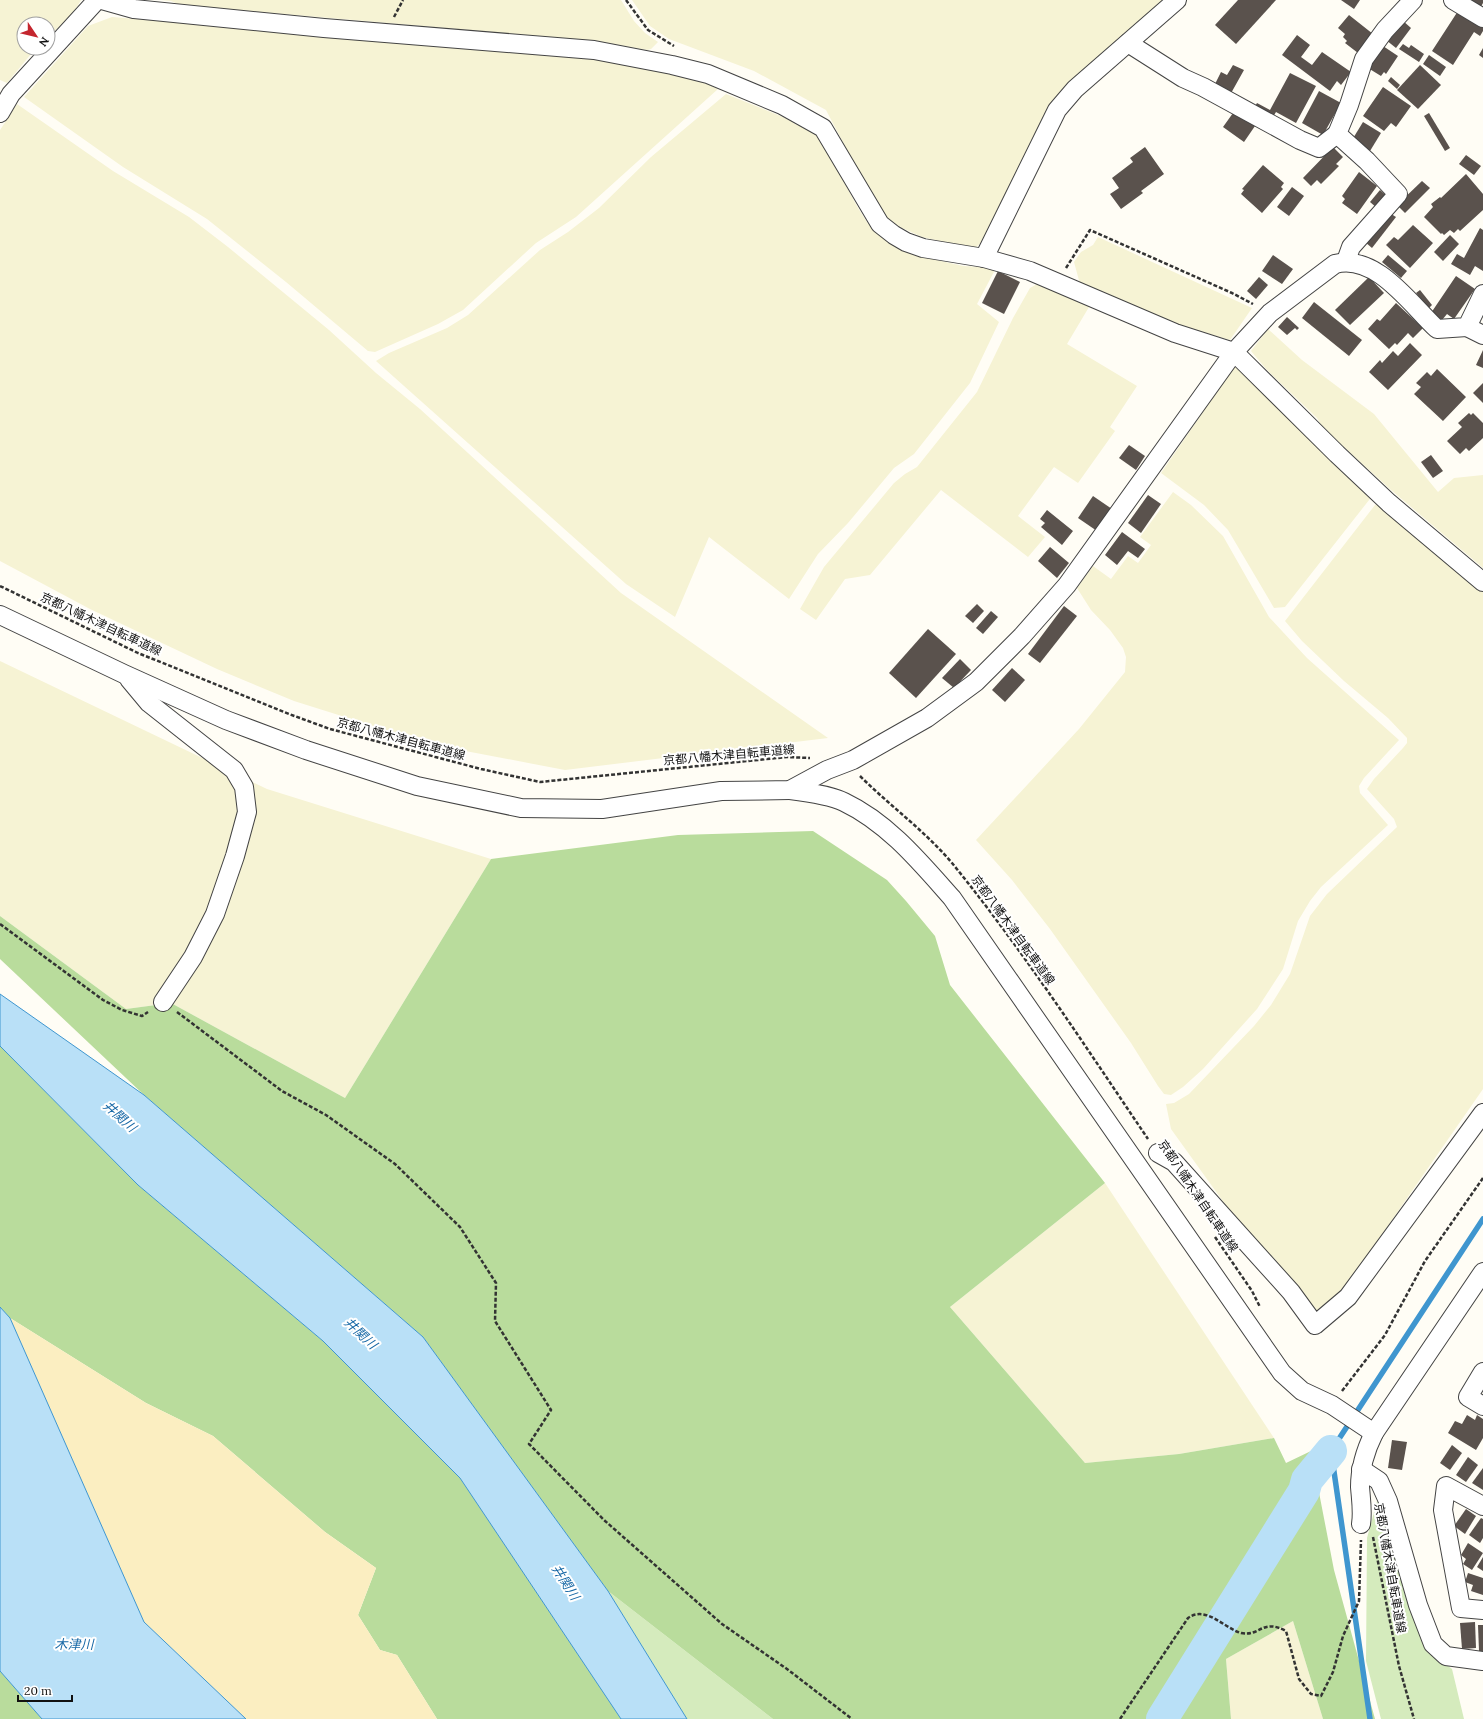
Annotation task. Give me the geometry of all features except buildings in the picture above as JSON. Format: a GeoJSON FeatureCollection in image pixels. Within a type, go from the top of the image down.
{"type":"FeatureCollection","features":[{"type":"Feature","properties":{"kind":"street"},"geometry":{"type":"LineString","coordinates":[[0,113],[6,90],[97,0]]}},
{"type":"Feature","properties":{"kind":"street"},"geometry":{"type":"LineString","coordinates":[[102,0],[134,9],[324,28],[594,50],[672,65],[708,74],[782,105],[823,128],[880,224],[894,235],[923,248],[984,258],[1030,271],[1175,333],[1234,352],[1389,503],[1483,582]]}},
{"type":"Feature","properties":{"kind":"street"},"geometry":{"type":"LineString","coordinates":[[984,258],[1057,110],[1075,88],[1177,0]]}},
{"type":"Feature","properties":{"kind":"street"},"geometry":{"type":"LineString","coordinates":[[1128,43],[1183,78],[1203,87],[1300,140],[1319,148],[1337,134],[1349,104],[1364,58],[1385,30],[1413,0]]}},
{"type":"Feature","properties":{"kind":"street"},"geometry":{"type":"LineString","coordinates":[[1453,0],[1483,18]]}},
{"type":"Feature","properties":{"kind":"street"},"geometry":{"type":"LineString","coordinates":[[1337,134],[1367,161],[1398,194],[1351,247],[1346,261]]}},
{"type":"Feature","properties":{"kind":"street"},"geometry":{"type":"LineString","coordinates":[[790,790],[826,770],[853,760],[927,718],[976,682],[1022,636],[1067,585],[1234,352],[1270,313],[1335,264],[1346,261],[1374,270],[1402,292],[1437,330],[1467,327],[1483,335]]}},
{"type":"Feature","properties":{"kind":"street"},"geometry":{"type":"LineString","coordinates":[[1467,327],[1483,294]]}},
{"type":"Feature","properties":{"kind":"street"},"geometry":{"type":"LineString","coordinates":[[0,614],[124,674],[226,720],[306,750],[417,786],[521,808],[602,809],[721,791],[790,790],[844,801],[865,815],[909,850],[952,898],[1282,1373],[1302,1391],[1340,1402],[1372,1432]]}},
{"type":"Feature","properties":{"kind":"street"},"geometry":{"type":"LineString","coordinates":[[124,674],[149,703],[234,770],[244,787],[247,812],[235,856],[215,914],[193,957],[164,1002]]}},
{"type":"Feature","properties":{"kind":"street"},"geometry":{"type":"LineString","coordinates":[[1158,1153],[1174,1162],[1291,1292],[1315,1325],[1348,1297],[1483,1113]]}},
{"type":"Feature","properties":{"kind":"street"},"geometry":{"type":"LineString","coordinates":[[1366,1524],[1361,1469],[1365,1451],[1372,1432],[1483,1272]]}},
{"type":"Feature","properties":{"kind":"street"},"geometry":{"type":"LineString","coordinates":[[1483,1372],[1468,1397],[1483,1406]]}},
{"type":"Feature","properties":{"kind":"street"},"geometry":{"type":"LineString","coordinates":[[1361,1469],[1379,1481],[1388,1501],[1418,1605],[1434,1644],[1446,1656],[1483,1661]]}},
{"type":"Feature","properties":{"kind":"street"},"geometry":{"type":"LineString","coordinates":[[1483,1506],[1446,1486],[1443,1510],[1461,1608],[1483,1610]]}},
{"type":"Feature","properties":{"kind":"path"},"geometry":{"type":"LineString","coordinates":[[626,0],[648,30],[667,43],[680,49]]}},
{"type":"Feature","properties":{"kind":"path"},"geometry":{"type":"LineString","coordinates":[[1057,282],[1090,230],[1232,293],[1270,313]]}},
{"type":"Feature","properties":{"kind":"path","name":"京都八幡木津自転車道線"},"geometry":{"type":"LineString","coordinates":[[0,586],[138,653],[330,729],[426,756],[540,782],[787,757],[816,758]]}},
{"type":"Feature","properties":{"kind":"path","name":"京都八幡木津自転車道線"},"geometry":{"type":"LineString","coordinates":[[853,760],[853,770],[920,828],[951,863],[1014,944],[1158,1153]]}},
{"type":"Feature","properties":{"kind":"path"},"geometry":{"type":"LineString","coordinates":[[0,924],[103,1000],[122,1010],[142,1016],[164,1002],[282,1091],[326,1115],[395,1164],[460,1227],[496,1282],[495,1321],[551,1410],[529,1444],[604,1520],[722,1624],[787,1669],[852,1719]]}},
{"type":"Feature","properties":{"kind":"path"},"geometry":{"type":"LineString","coordinates":[[1340,1402],[1385,1334],[1425,1262],[1483,1178]]}},
{"type":"Feature","properties":{"kind":"path","name":"京都八幡木津自転車道線"},"geometry":{"type":"LineString","coordinates":[[1212,1232],[1252,1291],[1262,1312]]}},
{"type":"Feature","properties":{"kind":"path"},"geometry":{"type":"LineString","coordinates":[[1120,1719],[1188,1618],[1194,1613],[1203,1613],[1243,1633],[1256,1631],[1266,1626],[1277,1626],[1286,1631],[1299,1679],[1311,1694],[1321,1696],[1332,1672],[1343,1636],[1359,1601],[1366,1524]]}},
{"type":"Feature","properties":{"kind":"path","name":"京都八幡木津自転車道線"},"geometry":{"type":"LineString","coordinates":[[1366,1524],[1399,1666],[1414,1719]]}},
{"type":"Feature","properties":{"kind":"shaded area"},"geometry":{"type":"Polygon","coordinates":[[[0,0],[81,0],[73,14],[56,30],[56,16],[16,16],[16,56],[29,56],[7,83],[0,80],[0,0]]]}},
{"type":"Feature","properties":{"kind":"shaded area"},"geometry":{"type":"Polygon","coordinates":[[[161,0],[621,0],[634,21],[645,33],[658,42],[651,49],[647,50],[596,41],[180,5],[171,1],[161,0]]]}},
{"type":"Feature","properties":{"kind":"shaded area"},"geometry":{"type":"Polygon","coordinates":[[[632,0],[1166,0],[1079,76],[983,241],[974,249],[922,237],[900,227],[887,218],[871,196],[826,110],[754,71],[669,39],[650,26],[632,0]]]}},
{"type":"Feature","properties":{"kind":"shaded area"},"geometry":{"type":"Polygon","coordinates":[[[112,17],[492,47],[601,59],[698,79],[718,89],[576,217],[536,243],[463,310],[438,324],[375,352],[368,351],[286,282],[207,219],[123,167],[24,97],[88,26],[112,17]]]}},
{"type":"Feature","properties":{"kind":"shaded area"},"geometry":{"type":"Polygon","coordinates":[[[726,94],[788,119],[795,124],[818,134],[867,222],[887,240],[913,253],[928,258],[963,266],[996,268],[977,304],[999,322],[970,383],[914,454],[894,468],[848,523],[818,554],[789,599],[709,537],[675,617],[626,584],[376,361],[389,353],[447,328],[468,315],[540,250],[568,232],[599,208],[651,157],[726,94]]]}},
{"type":"Feature","properties":{"kind":"shaded area"},"geometry":{"type":"Polygon","coordinates":[[[17,104],[113,171],[189,217],[228,247],[329,330],[376,373],[420,409],[621,593],[828,738],[565,770],[434,745],[294,701],[217,669],[90,609],[0,561],[0,130],[17,104]]]}},
{"type":"Feature","properties":{"kind":"shaded area"},"geometry":{"type":"Polygon","coordinates":[[[1098,237],[1252,308],[1230,340],[1175,324],[1080,284],[1074,262],[1081,252],[1093,245],[1098,237]]]}},
{"type":"Feature","properties":{"kind":"shaded area"},"geometry":{"type":"Polygon","coordinates":[[[1037,284],[1092,302],[1067,344],[1137,386],[1110,427],[1115,431],[1078,483],[1054,467],[1018,516],[1045,537],[1028,557],[941,490],[870,575],[845,579],[816,620],[800,609],[824,567],[894,483],[917,467],[977,392],[1013,318],[1030,288],[1037,284]]]}},
{"type":"Feature","properties":{"kind":"shaded area"},"geometry":{"type":"Polygon","coordinates":[[[1268,329],[1302,360],[1374,414],[1438,492],[1454,478],[1483,475],[1483,568],[1391,490],[1323,428],[1317,418],[1267,370],[1251,351],[1268,329]]]}},
{"type":"Feature","properties":{"kind":"shaded area"},"geometry":{"type":"Polygon","coordinates":[[[1234,367],[1236,367],[1373,495],[1285,607],[1274,608],[1228,530],[1204,505],[1161,473],[1234,367]]]}},
{"type":"Feature","properties":{"kind":"shaded area"},"geometry":{"type":"Polygon","coordinates":[[[1173,492],[1191,505],[1223,536],[1269,617],[1307,658],[1399,740],[1364,778],[1359,786],[1360,793],[1388,825],[1321,887],[1310,901],[1298,921],[1283,969],[1257,1009],[1203,1069],[1183,1087],[1171,1095],[1164,1094],[1131,1043],[1050,929],[1012,880],[976,840],[1079,729],[1125,672],[1126,657],[1123,648],[1110,630],[1091,610],[1077,588],[1093,566],[1111,579],[1128,556],[1138,563],[1151,545],[1140,537],[1173,492]]]}},
{"type":"Feature","properties":{"kind":"shaded area"},"geometry":{"type":"Polygon","coordinates":[[[1381,501],[1483,587],[1483,1089],[1322,1323],[1275,1259],[1245,1232],[1171,1129],[1166,1104],[1174,1103],[1189,1094],[1254,1026],[1271,1005],[1290,974],[1310,916],[1327,894],[1397,827],[1394,819],[1367,789],[1374,779],[1407,743],[1407,738],[1388,718],[1344,681],[1302,641],[1285,621],[1375,505],[1381,501]]]}},
{"type":"Feature","properties":{"kind":"shaded area"},"geometry":{"type":"Polygon","coordinates":[[[0,661],[267,789],[491,859],[345,1098],[171,1003],[126,1009],[0,916],[0,661]]]}},
{"type":"Feature","properties":{"kind":"shaded area"},"geometry":{"type":"Polygon","coordinates":[[[1105,1183],[1274,1438],[1179,1454],[1085,1463],[950,1307],[1105,1183]]]}},
{"type":"Feature","properties":{"kind":"shaded area"},"geometry":{"type":"Polygon","coordinates":[[[1293,1621],[1323,1719],[1231,1719],[1226,1659],[1293,1621]]]}},
{"type":"Feature","properties":{"kind":"green space"},"geometry":{"type":"Polygon","coordinates":[[[813,831],[887,880],[906,901],[935,936],[950,985],[1105,1183],[950,1307],[1085,1463],[1179,1454],[1274,1438],[1286,1463],[1311,1451],[1334,1570],[1375,1719],[1323,1719],[1293,1621],[1226,1659],[1231,1719],[773,1719],[608,1591],[423,1337],[144,1095],[0,959],[0,916],[126,1009],[171,1003],[345,1098],[491,859],[678,835],[813,831]]]}},
{"type":"Feature","properties":{"kind":"green space"},"geometry":{"type":"Polygon","coordinates":[[[0,1046],[138,1185],[323,1341],[460,1478],[621,1719],[437,1719],[397,1655],[380,1650],[358,1615],[376,1568],[325,1532],[213,1436],[146,1403],[10,1318],[0,1307],[0,1046]]]}},
{"type":"Feature","properties":{"kind":"green space"},"geometry":{"type":"Polygon","coordinates":[[[1377,1501],[1431,1653],[1452,1669],[1464,1719],[1381,1719],[1366,1661],[1367,1538],[1377,1501]]]}},
{"type":"Feature","properties":{"kind":"green space"},"geometry":{"type":"Polygon","coordinates":[[[608,1591],[773,1719],[687,1719],[608,1591]]]}},
{"type":"Feature","properties":{"kind":"green space"},"geometry":{"type":"Polygon","coordinates":[[[0,1671],[42,1719],[0,1719],[0,1671]]]}},
{"type":"Feature","properties":{"kind":"sand"},"geometry":{"type":"Polygon","coordinates":[[[10,1318],[146,1403],[213,1436],[325,1532],[376,1568],[358,1615],[380,1650],[397,1655],[437,1719],[246,1719],[144,1622],[10,1318]]]}},
{"type":"Feature","properties":{"kind":"water","name":"井関川"},"geometry":{"type":"Polygon","coordinates":[[[0,994],[144,1095],[423,1337],[608,1591],[687,1719],[621,1719],[460,1478],[323,1341],[138,1185],[0,1046],[0,994]]]}},
{"type":"Feature","properties":{"kind":"water","name":"木津川"},"geometry":{"type":"Polygon","coordinates":[[[0,1307],[10,1318],[144,1622],[246,1719],[42,1719],[0,1671],[0,1307]]]}},
{"type":"Feature","properties":{"kind":"waterway"},"geometry":{"type":"LineString","coordinates":[[1370,1719],[1331,1451],[1483,1219]]}},
{"type":"Feature","properties":{"kind":"waterway"},"geometry":{"type":"LineString","coordinates":[[1162,1719],[1304,1491],[1307,1480],[1331,1451]]}}]}
